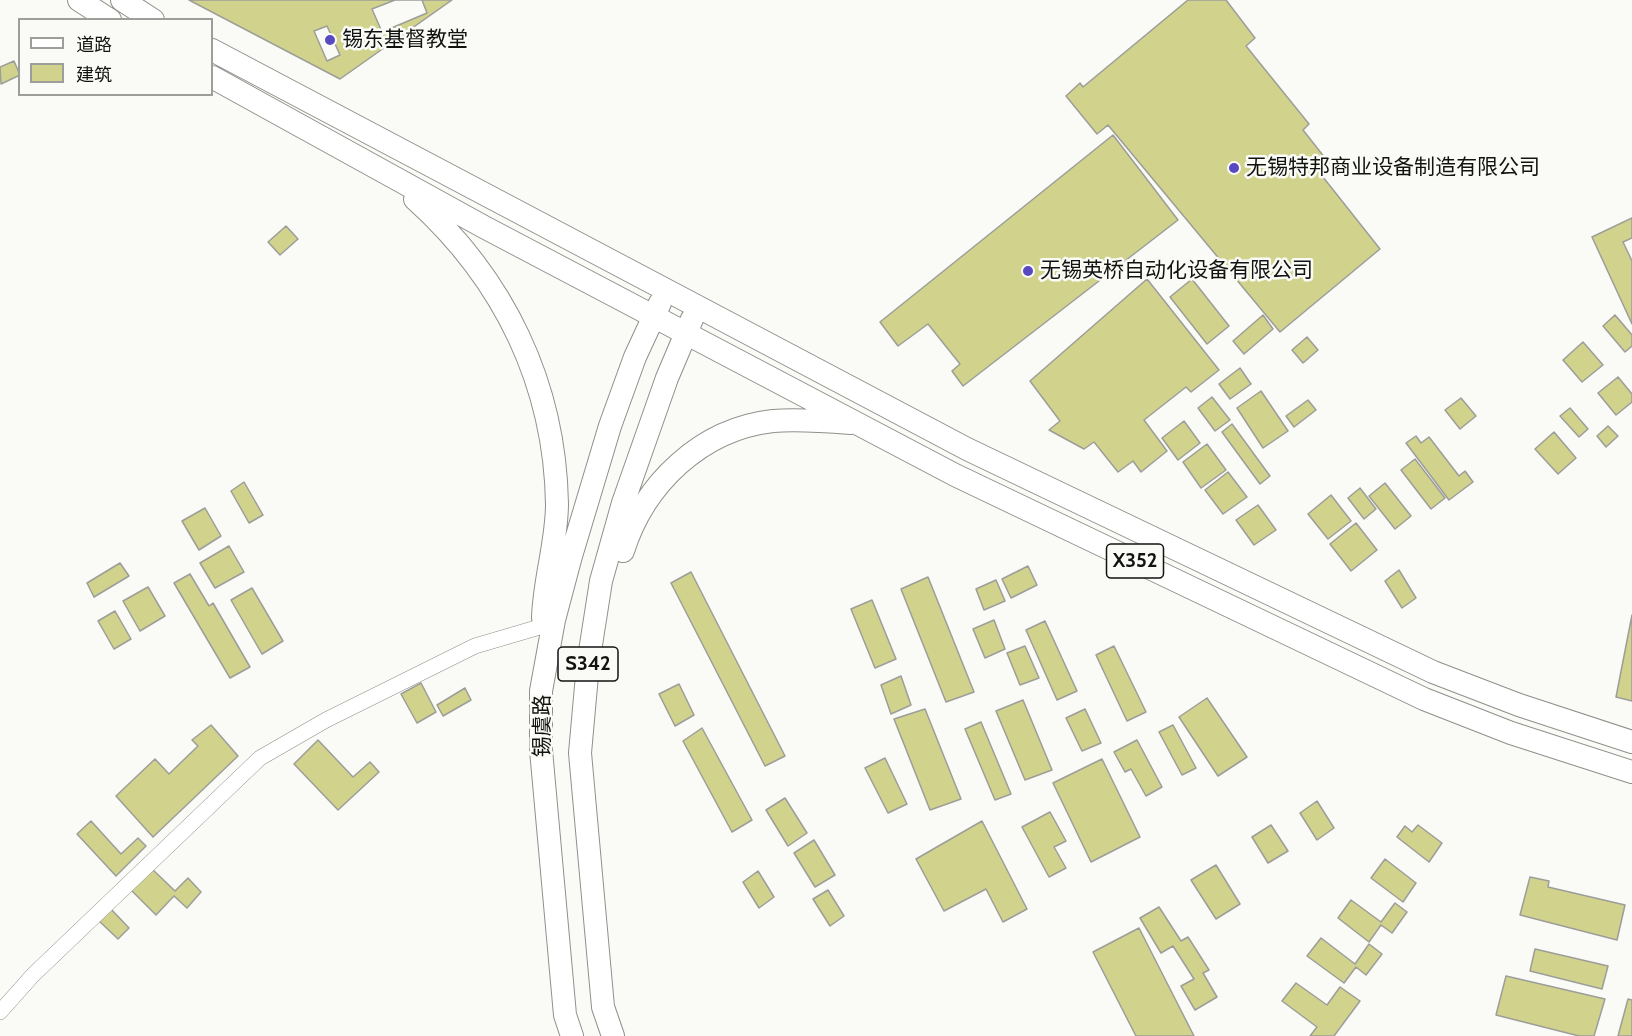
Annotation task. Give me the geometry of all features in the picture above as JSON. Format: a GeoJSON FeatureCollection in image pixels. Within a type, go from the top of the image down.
{"type":"FeatureCollection","features":[{"type":"Feature","properties":{"kind":"main road"},"geometry":{"type":"LineString","coordinates":[[79,0],[107,18]]}},
{"type":"Feature","properties":{"kind":"main road"},"geometry":{"type":"LineString","coordinates":[[122,0],[150,18]]}},
{"type":"Feature","properties":{"kind":"main road"},"geometry":{"type":"LineString","coordinates":[[213,51],[698,308]]}},
{"type":"Feature","properties":{"kind":"main road"},"geometry":{"type":"LineString","coordinates":[[213,78],[484,227],[653,315]]}},
{"type":"Feature","properties":{"kind":"main road"},"geometry":{"type":"LineString","coordinates":[[387,173],[428,211],[470,256],[501,299],[524,345],[537,381],[549,432],[557,506],[543,626],[541,691]]}},
{"type":"Feature","properties":{"kind":"main road","name":"锡虞路"},"geometry":{"type":"LineString","coordinates":[[572,1036],[565,1015],[542,762],[541,691],[554,620],[610,426],[653,315],[666,290]]}},
{"type":"Feature","properties":{"kind":"main road","name":"锡虞路"},"geometry":{"type":"LineString","coordinates":[[613,1036],[603,1007],[580,753],[588,664],[601,581],[622,503],[686,332],[698,308]]}},
{"type":"Feature","properties":{"kind":"main road","name":"X352"},"geometry":{"type":"LineString","coordinates":[[698,308],[967,449],[1433,672],[1519,705],[1632,742]]}},
{"type":"Feature","properties":{"kind":"main road","name":"X352"},"geometry":{"type":"LineString","coordinates":[[653,315],[955,475],[1424,699],[1511,733],[1632,772]]}},
{"type":"Feature","properties":{"kind":"main road"},"geometry":{"type":"LineString","coordinates":[[588,664],[605,626],[630,532],[651,493],[671,470],[709,443],[744,427],[773,421],[807,420],[859,424]]}},
{"type":"Feature","properties":{"kind":"street"},"geometry":{"type":"LineString","coordinates":[[0,1012],[33,975],[260,758],[326,720],[475,646],[543,626]]}},
{"type":"Feature","properties":{"kind":"building","name":"锡东基督教堂"},"geometry":{"type":"Polygon","coordinates":[[[189,0],[452,0],[340,79],[189,0]]]}},
{"type":"Feature","properties":{"kind":"building"},"geometry":{"type":"Polygon","coordinates":[[[395,0],[422,0],[427,13],[382,32],[372,9],[395,0]]]}},
{"type":"Feature","properties":{"kind":"building","name":"无锡特邦商业设备制造有限公司"},"geometry":{"type":"Polygon","coordinates":[[[1188,0],[1226,0],[1255,38],[1246,46],[1309,124],[1303,130],[1329,163],[1319,172],[1380,249],[1280,332],[1108,125],[1097,134],[1066,96],[1080,83],[1083,87],[1188,0]]]}},
{"type":"Feature","properties":{"kind":"building"},"geometry":{"type":"Polygon","coordinates":[[[327,26],[340,55],[327,61],[314,31],[327,26]]]}},
{"type":"Feature","properties":{"kind":"building"},"geometry":{"type":"Polygon","coordinates":[[[14,61],[18,76],[1,84],[0,67],[14,61]]]}},
{"type":"Feature","properties":{"kind":"building","name":"无锡英桥自动化设备有限公司"},"geometry":{"type":"Polygon","coordinates":[[[1113,135],[1178,220],[963,386],[952,371],[960,364],[928,324],[898,346],[880,322],[1113,135]]]}},
{"type":"Feature","properties":{"kind":"building"},"geometry":{"type":"Polygon","coordinates":[[[1632,218],[1632,238],[1623,242],[1632,261],[1632,324],[1592,237],[1632,218]]]}},
{"type":"Feature","properties":{"kind":"building"},"geometry":{"type":"Polygon","coordinates":[[[286,226],[298,239],[280,255],[268,242],[286,226]]]}},
{"type":"Feature","properties":{"kind":"building"},"geometry":{"type":"Polygon","coordinates":[[[1147,279],[1219,370],[1191,392],[1186,387],[1144,420],[1167,451],[1141,472],[1133,461],[1118,472],[1094,442],[1084,449],[1049,430],[1060,421],[1030,381],[1147,279]]]}},
{"type":"Feature","properties":{"kind":"building"},"geometry":{"type":"Polygon","coordinates":[[[1192,279],[1229,326],[1207,344],[1170,297],[1192,279]]]}},
{"type":"Feature","properties":{"kind":"building"},"geometry":{"type":"Polygon","coordinates":[[[1263,315],[1273,329],[1244,354],[1233,341],[1263,315]]]}},
{"type":"Feature","properties":{"kind":"building"},"geometry":{"type":"Polygon","coordinates":[[[1615,315],[1632,335],[1632,346],[1625,352],[1603,326],[1615,315]]]}},
{"type":"Feature","properties":{"kind":"building"},"geometry":{"type":"Polygon","coordinates":[[[1307,337],[1318,350],[1303,363],[1292,350],[1307,337]]]}},
{"type":"Feature","properties":{"kind":"building"},"geometry":{"type":"Polygon","coordinates":[[[1583,342],[1603,365],[1582,382],[1563,360],[1583,342]]]}},
{"type":"Feature","properties":{"kind":"building"},"geometry":{"type":"Polygon","coordinates":[[[1240,368],[1251,384],[1230,399],[1219,384],[1240,368]]]}},
{"type":"Feature","properties":{"kind":"building"},"geometry":{"type":"Polygon","coordinates":[[[1618,377],[1632,394],[1632,402],[1616,415],[1598,393],[1618,377]]]}},
{"type":"Feature","properties":{"kind":"building"},"geometry":{"type":"Polygon","coordinates":[[[1261,391],[1288,431],[1263,448],[1237,408],[1261,391]]]}},
{"type":"Feature","properties":{"kind":"building"},"geometry":{"type":"Polygon","coordinates":[[[1212,397],[1230,420],[1215,431],[1198,408],[1212,397]]]}},
{"type":"Feature","properties":{"kind":"building"},"geometry":{"type":"Polygon","coordinates":[[[1461,398],[1476,416],[1460,429],[1445,410],[1461,398]]]}},
{"type":"Feature","properties":{"kind":"building"},"geometry":{"type":"Polygon","coordinates":[[[1308,400],[1316,410],[1294,427],[1286,416],[1308,400]]]}},
{"type":"Feature","properties":{"kind":"building"},"geometry":{"type":"Polygon","coordinates":[[[1570,408],[1588,429],[1579,437],[1560,416],[1570,408]]]}},
{"type":"Feature","properties":{"kind":"building"},"geometry":{"type":"Polygon","coordinates":[[[1184,421],[1200,443],[1178,460],[1162,438],[1184,421]]]}},
{"type":"Feature","properties":{"kind":"building"},"geometry":{"type":"Polygon","coordinates":[[[1232,424],[1270,476],[1260,484],[1222,432],[1232,424]]]}},
{"type":"Feature","properties":{"kind":"building"},"geometry":{"type":"Polygon","coordinates":[[[1608,426],[1618,436],[1606,447],[1597,436],[1608,426]]]}},
{"type":"Feature","properties":{"kind":"building"},"geometry":{"type":"Polygon","coordinates":[[[1554,432],[1576,458],[1558,474],[1535,449],[1554,432]]]}},
{"type":"Feature","properties":{"kind":"building"},"geometry":{"type":"Polygon","coordinates":[[[1416,436],[1421,443],[1429,437],[1459,476],[1465,471],[1473,482],[1449,500],[1406,443],[1416,436]]]}},
{"type":"Feature","properties":{"kind":"building"},"geometry":{"type":"Polygon","coordinates":[[[1207,444],[1226,470],[1201,488],[1183,462],[1207,444]]]}},
{"type":"Feature","properties":{"kind":"building"},"geometry":{"type":"Polygon","coordinates":[[[1415,459],[1445,498],[1431,509],[1401,470],[1415,459]]]}},
{"type":"Feature","properties":{"kind":"building"},"geometry":{"type":"Polygon","coordinates":[[[1228,472],[1247,497],[1223,514],[1205,490],[1228,472]]]}},
{"type":"Feature","properties":{"kind":"building"},"geometry":{"type":"Polygon","coordinates":[[[244,482],[263,515],[249,523],[231,491],[244,482]]]}},
{"type":"Feature","properties":{"kind":"building"},"geometry":{"type":"Polygon","coordinates":[[[1385,483],[1411,516],[1395,529],[1369,496],[1385,483]]]}},
{"type":"Feature","properties":{"kind":"building"},"geometry":{"type":"Polygon","coordinates":[[[1360,488],[1376,509],[1364,519],[1348,498],[1360,488]]]}},
{"type":"Feature","properties":{"kind":"building"},"geometry":{"type":"Polygon","coordinates":[[[1331,495],[1351,521],[1328,539],[1308,514],[1331,495]]]}},
{"type":"Feature","properties":{"kind":"building"},"geometry":{"type":"Polygon","coordinates":[[[1258,505],[1276,530],[1254,545],[1236,520],[1258,505]]]}},
{"type":"Feature","properties":{"kind":"building"},"geometry":{"type":"Polygon","coordinates":[[[205,508],[221,536],[199,550],[182,521],[205,508]]]}},
{"type":"Feature","properties":{"kind":"building"},"geometry":{"type":"Polygon","coordinates":[[[1356,523],[1377,550],[1351,571],[1330,544],[1356,523]]]}},
{"type":"Feature","properties":{"kind":"building"},"geometry":{"type":"Polygon","coordinates":[[[229,546],[244,572],[215,588],[200,563],[229,546]]]}},
{"type":"Feature","properties":{"kind":"building"},"geometry":{"type":"Polygon","coordinates":[[[120,563],[129,576],[94,597],[87,583],[120,563]]]}},
{"type":"Feature","properties":{"kind":"building"},"geometry":{"type":"Polygon","coordinates":[[[1028,566],[1037,585],[1011,598],[1002,579],[1028,566]]]}},
{"type":"Feature","properties":{"kind":"building"},"geometry":{"type":"Polygon","coordinates":[[[1399,570],[1416,598],[1402,608],[1385,581],[1399,570]]]}},
{"type":"Feature","properties":{"kind":"building"},"geometry":{"type":"Polygon","coordinates":[[[691,572],[785,756],[765,766],[671,583],[691,572]]]}},
{"type":"Feature","properties":{"kind":"building"},"geometry":{"type":"Polygon","coordinates":[[[190,574],[209,606],[213,603],[250,667],[230,678],[174,583],[190,574]]]}},
{"type":"Feature","properties":{"kind":"building"},"geometry":{"type":"Polygon","coordinates":[[[928,577],[974,692],[946,702],[901,589],[928,577]]]}},
{"type":"Feature","properties":{"kind":"building"},"geometry":{"type":"Polygon","coordinates":[[[996,580],[1005,601],[984,610],[976,589],[996,580]]]}},
{"type":"Feature","properties":{"kind":"building"},"geometry":{"type":"Polygon","coordinates":[[[148,587],[165,616],[140,631],[123,601],[148,587]]]}},
{"type":"Feature","properties":{"kind":"building"},"geometry":{"type":"Polygon","coordinates":[[[252,588],[283,641],[262,654],[231,600],[252,588]]]}},
{"type":"Feature","properties":{"kind":"building"},"geometry":{"type":"Polygon","coordinates":[[[872,600],[896,659],[875,668],[851,609],[872,600]]]}},
{"type":"Feature","properties":{"kind":"building"},"geometry":{"type":"Polygon","coordinates":[[[115,611],[131,639],[114,649],[98,621],[115,611]]]}},
{"type":"Feature","properties":{"kind":"building"},"geometry":{"type":"Polygon","coordinates":[[[1632,615],[1632,701],[1616,697],[1632,615]]]}},
{"type":"Feature","properties":{"kind":"building"},"geometry":{"type":"Polygon","coordinates":[[[994,620],[1005,649],[985,658],[973,629],[994,620]]]}},
{"type":"Feature","properties":{"kind":"building"},"geometry":{"type":"Polygon","coordinates":[[[1045,621],[1077,691],[1057,700],[1026,630],[1045,621]]]}},
{"type":"Feature","properties":{"kind":"building"},"geometry":{"type":"Polygon","coordinates":[[[1025,646],[1039,678],[1020,685],[1007,653],[1025,646]]]}},
{"type":"Feature","properties":{"kind":"building"},"geometry":{"type":"Polygon","coordinates":[[[1114,646],[1146,712],[1127,721],[1096,655],[1114,646]]]}},
{"type":"Feature","properties":{"kind":"building"},"geometry":{"type":"Polygon","coordinates":[[[901,676],[911,705],[891,714],[881,685],[901,676]]]}},
{"type":"Feature","properties":{"kind":"building"},"geometry":{"type":"Polygon","coordinates":[[[421,683],[436,712],[417,723],[401,694],[421,683]]]}},
{"type":"Feature","properties":{"kind":"building"},"geometry":{"type":"Polygon","coordinates":[[[679,684],[694,715],[675,726],[659,694],[679,684]]]}},
{"type":"Feature","properties":{"kind":"building"},"geometry":{"type":"Polygon","coordinates":[[[465,688],[471,700],[443,716],[437,705],[465,688]]]}},
{"type":"Feature","properties":{"kind":"building"},"geometry":{"type":"Polygon","coordinates":[[[1207,698],[1247,757],[1218,776],[1179,717],[1207,698]]]}},
{"type":"Feature","properties":{"kind":"building"},"geometry":{"type":"Polygon","coordinates":[[[1023,700],[1052,770],[1025,780],[996,711],[1023,700]]]}},
{"type":"Feature","properties":{"kind":"building"},"geometry":{"type":"Polygon","coordinates":[[[925,709],[961,799],[930,810],[894,719],[925,709]]]}},
{"type":"Feature","properties":{"kind":"building"},"geometry":{"type":"Polygon","coordinates":[[[1085,709],[1101,743],[1082,751],[1066,718],[1085,709]]]}},
{"type":"Feature","properties":{"kind":"building"},"geometry":{"type":"Polygon","coordinates":[[[981,722],[1011,794],[995,800],[965,729],[981,722]]]}},
{"type":"Feature","properties":{"kind":"building"},"geometry":{"type":"Polygon","coordinates":[[[211,725],[238,756],[153,837],[116,796],[155,759],[169,774],[198,746],[192,740],[211,725]]]}},
{"type":"Feature","properties":{"kind":"building"},"geometry":{"type":"Polygon","coordinates":[[[1173,725],[1196,768],[1182,775],[1159,732],[1173,725]]]}},
{"type":"Feature","properties":{"kind":"building"},"geometry":{"type":"Polygon","coordinates":[[[702,728],[752,820],[732,832],[683,741],[702,728]]]}},
{"type":"Feature","properties":{"kind":"building"},"geometry":{"type":"Polygon","coordinates":[[[318,740],[353,777],[370,762],[379,772],[338,810],[294,764],[318,740]]]}},
{"type":"Feature","properties":{"kind":"building"},"geometry":{"type":"Polygon","coordinates":[[[1137,740],[1162,787],[1146,796],[1131,769],[1125,772],[1114,752],[1137,740]]]}},
{"type":"Feature","properties":{"kind":"building"},"geometry":{"type":"Polygon","coordinates":[[[885,758],[907,804],[888,813],[865,768],[885,758]]]}},
{"type":"Feature","properties":{"kind":"building"},"geometry":{"type":"Polygon","coordinates":[[[1102,759],[1140,837],[1091,862],[1053,783],[1102,759]]]}},
{"type":"Feature","properties":{"kind":"building"},"geometry":{"type":"Polygon","coordinates":[[[785,798],[807,833],[788,846],[766,810],[785,798]]]}},
{"type":"Feature","properties":{"kind":"building"},"geometry":{"type":"Polygon","coordinates":[[[1317,801],[1334,828],[1317,840],[1300,813],[1317,801]]]}},
{"type":"Feature","properties":{"kind":"building"},"geometry":{"type":"Polygon","coordinates":[[[1050,812],[1066,841],[1054,847],[1066,868],[1049,877],[1022,827],[1050,812]]]}},
{"type":"Feature","properties":{"kind":"building"},"geometry":{"type":"Polygon","coordinates":[[[91,821],[121,854],[138,838],[146,846],[116,876],[77,834],[91,821]]]}},
{"type":"Feature","properties":{"kind":"building"},"geometry":{"type":"Polygon","coordinates":[[[982,821],[1027,909],[1003,922],[986,889],[944,911],[916,859],[982,821]]]}},
{"type":"Feature","properties":{"kind":"building"},"geometry":{"type":"Polygon","coordinates":[[[1271,825],[1288,851],[1268,863],[1252,837],[1271,825]]]}},
{"type":"Feature","properties":{"kind":"building"},"geometry":{"type":"Polygon","coordinates":[[[1418,825],[1442,843],[1429,862],[1397,837],[1405,826],[1412,832],[1418,825]]]}},
{"type":"Feature","properties":{"kind":"building"},"geometry":{"type":"Polygon","coordinates":[[[814,840],[835,875],[815,887],[794,853],[814,840]]]}},
{"type":"Feature","properties":{"kind":"building"},"geometry":{"type":"Polygon","coordinates":[[[1385,859],[1416,883],[1403,902],[1371,878],[1385,859]]]}},
{"type":"Feature","properties":{"kind":"building"},"geometry":{"type":"Polygon","coordinates":[[[1216,865],[1240,904],[1216,919],[1191,880],[1216,865]]]}},
{"type":"Feature","properties":{"kind":"building"},"geometry":{"type":"Polygon","coordinates":[[[151,868],[175,891],[188,878],[201,892],[187,908],[174,896],[156,915],[131,890],[151,868]]]}},
{"type":"Feature","properties":{"kind":"building"},"geometry":{"type":"Polygon","coordinates":[[[758,871],[774,897],[759,908],[743,882],[758,871]]]}},
{"type":"Feature","properties":{"kind":"building"},"geometry":{"type":"Polygon","coordinates":[[[1530,877],[1549,881],[1548,887],[1625,905],[1617,940],[1520,915],[1530,877]]]}},
{"type":"Feature","properties":{"kind":"building"},"geometry":{"type":"Polygon","coordinates":[[[828,890],[844,916],[830,926],[813,899],[828,890]]]}},
{"type":"Feature","properties":{"kind":"building"},"geometry":{"type":"Polygon","coordinates":[[[1351,900],[1381,922],[1395,903],[1407,912],[1392,933],[1381,925],[1369,942],[1338,918],[1351,900]]]}},
{"type":"Feature","properties":{"kind":"building"},"geometry":{"type":"Polygon","coordinates":[[[109,907],[129,928],[118,939],[97,919],[109,907]]]}},
{"type":"Feature","properties":{"kind":"building"},"geometry":{"type":"Polygon","coordinates":[[[1159,907],[1181,941],[1188,937],[1209,970],[1203,973],[1217,997],[1195,1010],[1181,986],[1194,979],[1173,946],[1161,953],[1140,918],[1159,907]]]}},
{"type":"Feature","properties":{"kind":"building"},"geometry":{"type":"Polygon","coordinates":[[[1139,928],[1194,1036],[1136,1036],[1093,952],[1139,928]]]}},
{"type":"Feature","properties":{"kind":"building"},"geometry":{"type":"Polygon","coordinates":[[[1321,938],[1355,964],[1369,944],[1382,954],[1366,975],[1356,967],[1344,983],[1307,956],[1321,938]]]}},
{"type":"Feature","properties":{"kind":"building"},"geometry":{"type":"Polygon","coordinates":[[[1535,949],[1608,966],[1602,989],[1530,971],[1535,949]]]}},
{"type":"Feature","properties":{"kind":"building"},"geometry":{"type":"Polygon","coordinates":[[[1506,976],[1605,999],[1594,1036],[1579,1036],[1496,1015],[1506,976]]]}},
{"type":"Feature","properties":{"kind":"building"},"geometry":{"type":"Polygon","coordinates":[[[1296,983],[1327,1005],[1340,987],[1360,1001],[1334,1036],[1310,1036],[1317,1027],[1282,1001],[1296,983]]]}},
{"type":"Feature","properties":{"kind":"building"},"geometry":{"type":"Polygon","coordinates":[[[1628,999],[1632,1000],[1632,1036],[1618,1036],[1628,999]]]}},
{"type":"Feature","properties":{"kind":"place","name":"锡东基督教堂"},"geometry":{"type":"Point","coordinates":[330,40]}},
{"type":"Feature","properties":{"kind":"place","name":"无锡特邦商业设备制造有限公司"},"geometry":{"type":"Point","coordinates":[1234,168]}},
{"type":"Feature","properties":{"kind":"place","name":"无锡英桥自动化设备有限公司"},"geometry":{"type":"Point","coordinates":[1028,271]}}]}
